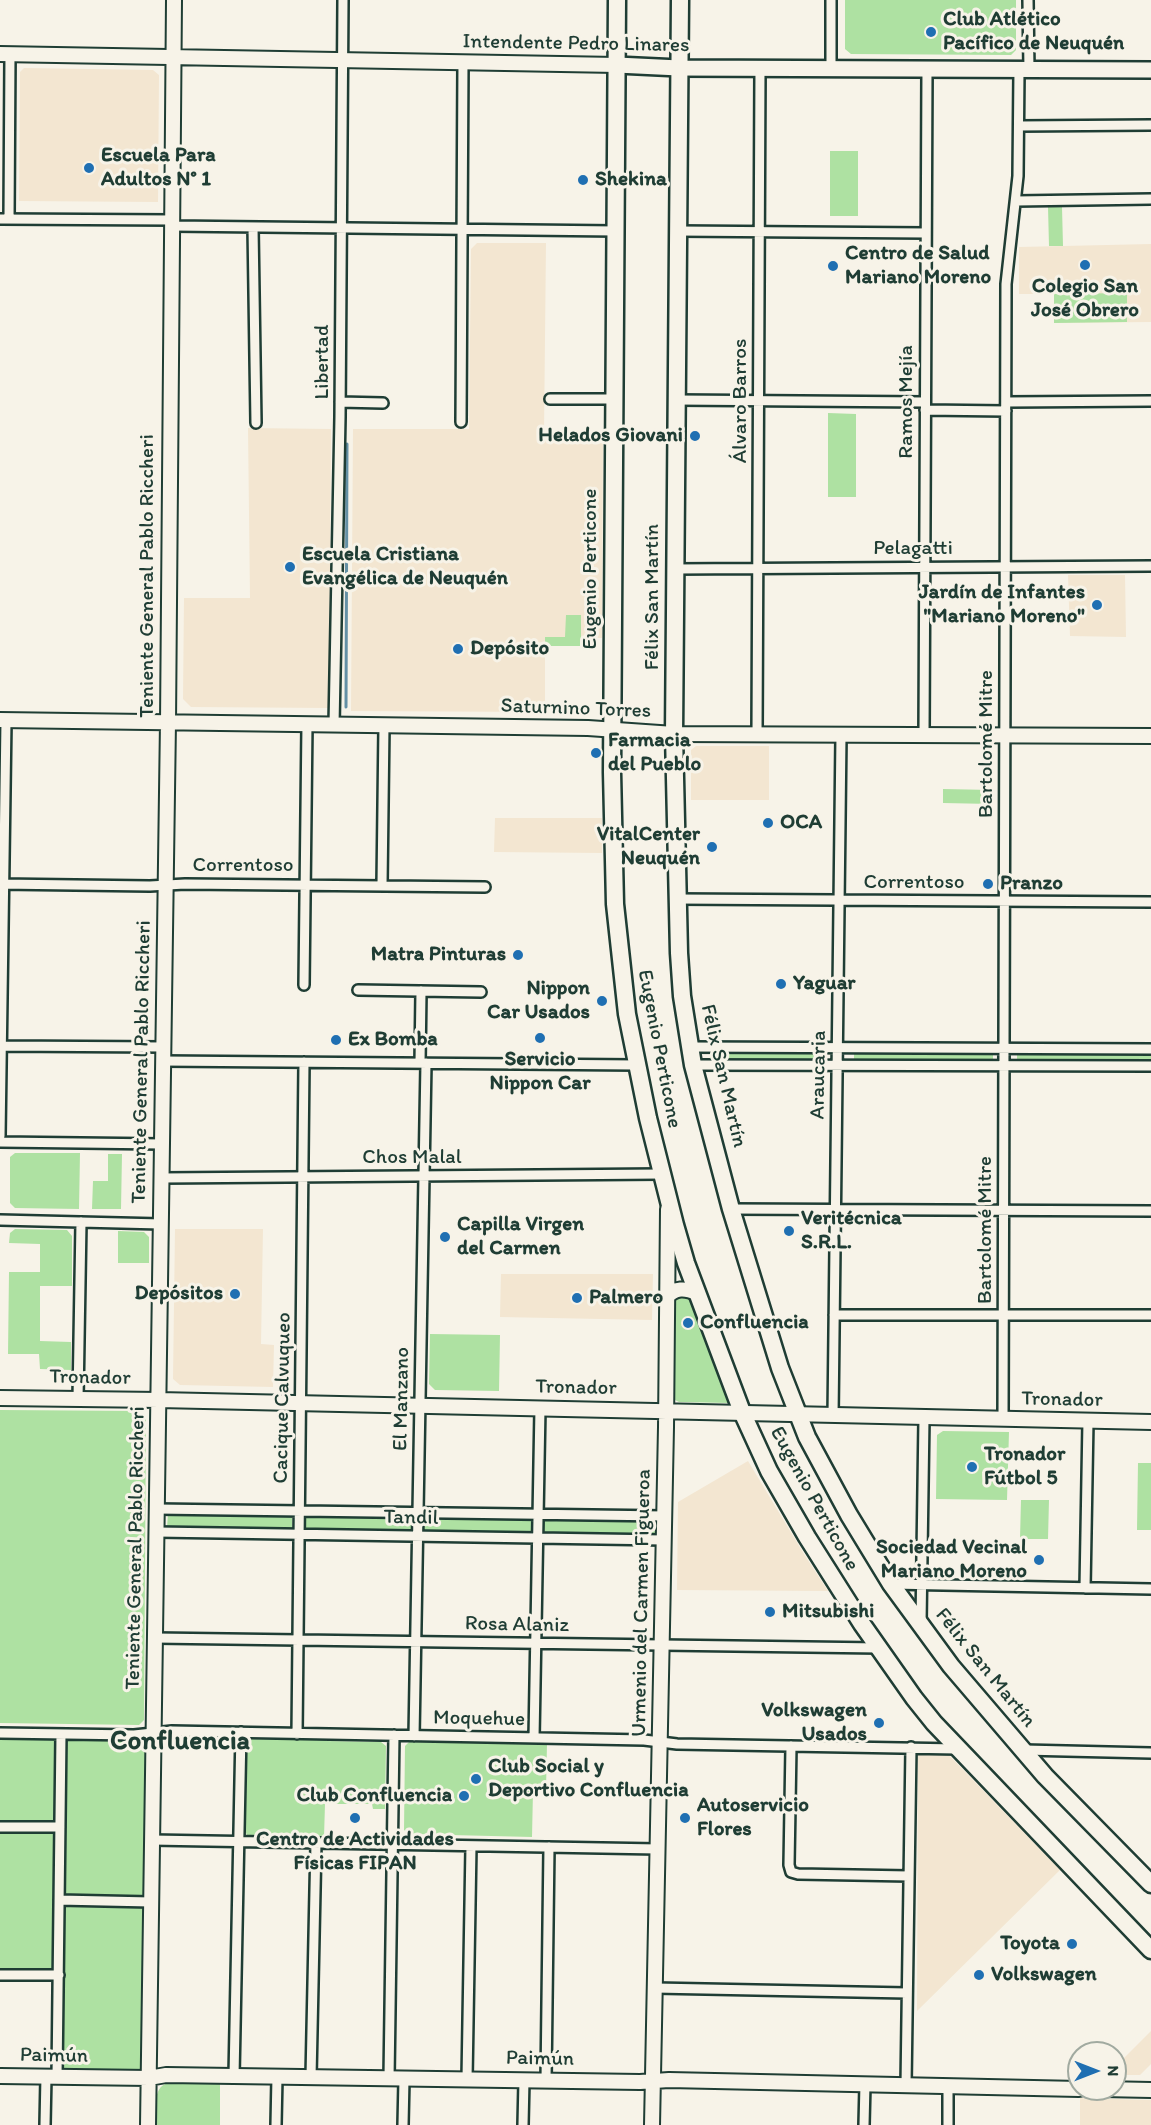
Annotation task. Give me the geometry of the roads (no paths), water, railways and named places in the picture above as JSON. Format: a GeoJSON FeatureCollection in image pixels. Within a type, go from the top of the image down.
{"type":"FeatureCollection","features":[{"type":"Feature","properties":{"kind":"highway","name":"Eugenio Perticone"},"geometry":{"type":"LineString","coordinates":[[617,0],[612,729],[615,904],[622,977],[636,1065],[680,1244],[742,1412],[786,1501],[879,1648],[914,1698],[957,1749],[1151,1950]]}},
{"type":"Feature","properties":{"kind":"highway","name":"Félix San Martín"},"geometry":{"type":"LineString","coordinates":[[680,0],[674,734],[680,974],[693,1065],[731,1209],[773,1347],[798,1416],[839,1497],[891,1584],[951,1666],[1046,1776],[1151,1884]]}},
{"type":"Feature","properties":{"kind":"main road","name":"Intendente Pedro Linares"},"geometry":{"type":"LineString","coordinates":[[617,65],[760,69],[1151,70]]}},
{"type":"Feature","properties":{"kind":"street","name":"Teniente General Pablo Riccheri"},"geometry":{"type":"LineString","coordinates":[[148,2125],[168,722],[174,0]]}},
{"type":"Feature","properties":{"kind":"street","name":"Libertad"},"geometry":{"type":"LineString","coordinates":[[334,724],[340,402],[343,0]]}},
{"type":"Feature","properties":{"kind":"street"},"geometry":{"type":"LineString","coordinates":[[831,0],[831,69]]}},
{"type":"Feature","properties":{"kind":"street","name":"Bartolomé Mitre"},"geometry":{"type":"LineString","coordinates":[[1003,1420],[1006,276],[1016,201],[1028,0]]}},
{"type":"Feature","properties":{"kind":"street","name":"Intendente Pedro Linares"},"geometry":{"type":"LineString","coordinates":[[5,54],[617,65]]}},
{"type":"Feature","properties":{"kind":"street"},"geometry":{"type":"LineString","coordinates":[[5,54],[4,219],[253,227],[616,231]]}},
{"type":"Feature","properties":{"kind":"street"},"geometry":{"type":"LineString","coordinates":[[461,422],[463,62]]}},
{"type":"Feature","properties":{"kind":"street","name":"Álvaro Barros"},"geometry":{"type":"LineString","coordinates":[[757,734],[760,69]]}},
{"type":"Feature","properties":{"kind":"street","name":"Ramos Mejía"},"geometry":{"type":"LineString","coordinates":[[924,735],[927,69]]}},
{"type":"Feature","properties":{"kind":"street"},"geometry":{"type":"LineString","coordinates":[[1019,126],[1151,125]]}},
{"type":"Feature","properties":{"kind":"street"},"geometry":{"type":"LineString","coordinates":[[1016,201],[1151,199]]}},
{"type":"Feature","properties":{"kind":"street"},"geometry":{"type":"LineString","coordinates":[[253,227],[256,423]]}},
{"type":"Feature","properties":{"kind":"street"},"geometry":{"type":"LineString","coordinates":[[678,231],[926,233]]}},
{"type":"Feature","properties":{"kind":"street"},"geometry":{"type":"LineString","coordinates":[[550,399],[614,399]]}},
{"type":"Feature","properties":{"kind":"street"},"geometry":{"type":"LineString","coordinates":[[677,400],[759,400],[925,406],[1151,401]]}},
{"type":"Feature","properties":{"kind":"street"},"geometry":{"type":"LineString","coordinates":[[340,402],[383,403]]}},
{"type":"Feature","properties":{"kind":"street","name":"Pelagatti"},"geometry":{"type":"LineString","coordinates":[[675,568],[1151,566]]}},
{"type":"Feature","properties":{"kind":"street"},"geometry":{"type":"LineString","coordinates":[[0,1136],[3,720]]}},
{"type":"Feature","properties":{"kind":"street","name":"Saturnino Torres"},"geometry":{"type":"LineString","coordinates":[[3,720],[612,729],[674,734],[1151,736]]}},
{"type":"Feature","properties":{"kind":"street"},"geometry":{"type":"LineString","coordinates":[[304,985],[307,724]]}},
{"type":"Feature","properties":{"kind":"street"},"geometry":{"type":"LineString","coordinates":[[382,885],[384,725]]}},
{"type":"Feature","properties":{"kind":"street","name":"Araucaria"},"geometry":{"type":"LineString","coordinates":[[833,1416],[841,735]]}},
{"type":"Feature","properties":{"kind":"street","name":"Correntoso"},"geometry":{"type":"LineString","coordinates":[[2,884],[305,884],[485,887]]}},
{"type":"Feature","properties":{"kind":"street","name":"Correntoso"},"geometry":{"type":"LineString","coordinates":[[677,899],[1151,902]]}},
{"type":"Feature","properties":{"kind":"street"},"geometry":{"type":"LineString","coordinates":[[358,990],[481,992]]}},
{"type":"Feature","properties":{"kind":"street","name":"El Manzano"},"geometry":{"type":"LineString","coordinates":[[414,1736],[424,1176],[421,991]]}},
{"type":"Feature","properties":{"kind":"street"},"geometry":{"type":"LineString","coordinates":[[1,1046],[304,1062],[636,1065]]}},
{"type":"Feature","properties":{"kind":"street"},"geometry":{"type":"LineString","coordinates":[[690,1047],[1151,1049]]}},
{"type":"Feature","properties":{"kind":"street","name":"Cacique Calvuqueo"},"geometry":{"type":"LineString","coordinates":[[297,1734],[304,1062]]}},
{"type":"Feature","properties":{"kind":"street"},"geometry":{"type":"LineString","coordinates":[[693,1065],[1151,1066]]}},
{"type":"Feature","properties":{"kind":"street"},"geometry":{"type":"LineString","coordinates":[[0,1142],[162,1144]]}},
{"type":"Feature","properties":{"kind":"street","name":"Chos Malal"},"geometry":{"type":"LineString","coordinates":[[162,1178],[662,1174]]}},
{"type":"Feature","properties":{"kind":"street","name":"Urmenio del Carmen Figueroa"},"geometry":{"type":"LineString","coordinates":[[652,2125],[665,1516],[668,1198]]}},
{"type":"Feature","properties":{"kind":"street"},"geometry":{"type":"LineString","coordinates":[[731,1209],[1151,1211]]}},
{"type":"Feature","properties":{"kind":"street"},"geometry":{"type":"LineString","coordinates":[[0,1220],[161,1224]]}},
{"type":"Feature","properties":{"kind":"street"},"geometry":{"type":"LineString","coordinates":[[78,1399],[81,1222]]}},
{"type":"Feature","properties":{"kind":"street"},"geometry":{"type":"LineString","coordinates":[[666,1298],[672,1292],[680,1289],[697,1293]]}},
{"type":"Feature","properties":{"kind":"street"},"geometry":{"type":"LineString","coordinates":[[834,1315],[1151,1316]]}},
{"type":"Feature","properties":{"kind":"street","name":"Tronador"},"geometry":{"type":"LineString","coordinates":[[0,1398],[1151,1422]]}},
{"type":"Feature","properties":{"kind":"street"},"geometry":{"type":"LineString","coordinates":[[534,1738],[540,1408]]}},
{"type":"Feature","properties":{"kind":"street"},"geometry":{"type":"LineString","coordinates":[[921,1627],[924,1418]]}},
{"type":"Feature","properties":{"kind":"street"},"geometry":{"type":"LineString","coordinates":[[1085,1588],[1088,1421]]}},
{"type":"Feature","properties":{"kind":"street","name":"Tandil"},"geometry":{"type":"LineString","coordinates":[[157,1509],[665,1516]]}},
{"type":"Feature","properties":{"kind":"street","name":"Tandil"},"geometry":{"type":"LineString","coordinates":[[157,1532],[664,1540]]}},
{"type":"Feature","properties":{"kind":"street"},"geometry":{"type":"LineString","coordinates":[[891,1584],[1151,1589]]}},
{"type":"Feature","properties":{"kind":"street","name":"Rosa Alaniz"},"geometry":{"type":"LineString","coordinates":[[155,1638],[879,1648]]}},
{"type":"Feature","properties":{"kind":"street"},"geometry":{"type":"LineString","coordinates":[[234,2076],[241,1732]]}},
{"type":"Feature","properties":{"kind":"street","name":"Moquehue"},"geometry":{"type":"LineString","coordinates":[[0,1733],[241,1732],[957,1749]]}},
{"type":"Feature","properties":{"kind":"street"},"geometry":{"type":"LineString","coordinates":[[45,2125],[52,2077],[58,1975],[61,1734]]}},
{"type":"Feature","properties":{"kind":"street"},"geometry":{"type":"LineString","coordinates":[[389,2078],[394,1735]]}},
{"type":"Feature","properties":{"kind":"street"},"geometry":{"type":"LineString","coordinates":[[792,1746],[789,1865],[791,1872],[909,1876]]}},
{"type":"Feature","properties":{"kind":"street"},"geometry":{"type":"LineString","coordinates":[[906,2085],[911,1747]]}},
{"type":"Feature","properties":{"kind":"street"},"geometry":{"type":"LineString","coordinates":[[1023,1750],[1151,1753]]}},
{"type":"Feature","properties":{"kind":"street"},"geometry":{"type":"LineString","coordinates":[[0,1827],[60,1827]]}},
{"type":"Feature","properties":{"kind":"street"},"geometry":{"type":"LineString","coordinates":[[152,1840],[658,1849]]}},
{"type":"Feature","properties":{"kind":"street"},"geometry":{"type":"LineString","coordinates":[[311,2077],[316,1843]]}},
{"type":"Feature","properties":{"kind":"street"},"geometry":{"type":"LineString","coordinates":[[467,2079],[471,1846]]}},
{"type":"Feature","properties":{"kind":"street"},"geometry":{"type":"LineString","coordinates":[[546,2080],[549,1847]]}},
{"type":"Feature","properties":{"kind":"street"},"geometry":{"type":"LineString","coordinates":[[59,1900],[151,1902]]}},
{"type":"Feature","properties":{"kind":"street"},"geometry":{"type":"LineString","coordinates":[[0,1975],[58,1975]]}},
{"type":"Feature","properties":{"kind":"street"},"geometry":{"type":"LineString","coordinates":[[655,1988],[907,1993]]}},
{"type":"Feature","properties":{"kind":"street","name":"Paimún"},"geometry":{"type":"LineString","coordinates":[[0,2076],[149,2078],[166,2075],[1067,2089]]}},
{"type":"Feature","properties":{"kind":"street"},"geometry":{"type":"LineString","coordinates":[[276,2125],[277,2077]]}},
{"type":"Feature","properties":{"kind":"street"},"geometry":{"type":"LineString","coordinates":[[403,2125],[404,2079]]}},
{"type":"Feature","properties":{"kind":"street"},"geometry":{"type":"LineString","coordinates":[[523,2125],[524,2080]]}},
{"type":"Feature","properties":{"kind":"street"},"geometry":{"type":"LineString","coordinates":[[864,2125],[865,2084]]}},
{"type":"Feature","properties":{"kind":"street"},"geometry":{"type":"LineString","coordinates":[[948,2086],[948,2125]]}},
{"type":"Feature","properties":{"kind":"street"},"geometry":{"type":"LineString","coordinates":[[1127,2090],[1151,2090]]}},
{"type":"Feature","properties":{"kind":"waterway"},"geometry":{"type":"LineString","coordinates":[[346,707],[347,444]]}},
{"type":"Feature","properties":{"kind":"place","name":"Club Atlético Pacífico de Neuquén"},"geometry":{"type":"Point","coordinates":[931,32]}},
{"type":"Feature","properties":{"kind":"place","name":"Escuela Para Adultos N° 1"},"geometry":{"type":"Point","coordinates":[89,168]}},
{"type":"Feature","properties":{"kind":"place","name":"Shekina"},"geometry":{"type":"Point","coordinates":[583,180]}},
{"type":"Feature","properties":{"kind":"place","name":"Colegio San José Obrero"},"geometry":{"type":"Point","coordinates":[1085,265]}},
{"type":"Feature","properties":{"kind":"place","name":"Centro de Salud Mariano Moreno"},"geometry":{"type":"Point","coordinates":[833,266]}},
{"type":"Feature","properties":{"kind":"place","name":"Helados Giovani"},"geometry":{"type":"Point","coordinates":[695,436]}},
{"type":"Feature","properties":{"kind":"place","name":"Escuela Cristiana Evangélica de Neuquén"},"geometry":{"type":"Point","coordinates":[290,567]}},
{"type":"Feature","properties":{"kind":"place","name":"Jardín de Infantes \"Mariano Moreno\""},"geometry":{"type":"Point","coordinates":[1097,605]}},
{"type":"Feature","properties":{"kind":"place","name":"Depósito"},"geometry":{"type":"Point","coordinates":[458,649]}},
{"type":"Feature","properties":{"kind":"place","name":"Farmacia del Pueblo"},"geometry":{"type":"Point","coordinates":[596,753]}},
{"type":"Feature","properties":{"kind":"place","name":"OCA"},"geometry":{"type":"Point","coordinates":[768,823]}},
{"type":"Feature","properties":{"kind":"place","name":"VitalCenter Neuquén"},"geometry":{"type":"Point","coordinates":[712,847]}},
{"type":"Feature","properties":{"kind":"place","name":"Pranzo"},"geometry":{"type":"Point","coordinates":[988,884]}},
{"type":"Feature","properties":{"kind":"place","name":"Matra Pinturas"},"geometry":{"type":"Point","coordinates":[518,955]}},
{"type":"Feature","properties":{"kind":"place","name":"Yaguar"},"geometry":{"type":"Point","coordinates":[781,984]}},
{"type":"Feature","properties":{"kind":"place","name":"Nippon Car Usados"},"geometry":{"type":"Point","coordinates":[602,1001]}},
{"type":"Feature","properties":{"kind":"place","name":"Servicio Nippon Car"},"geometry":{"type":"Point","coordinates":[540,1038]}},
{"type":"Feature","properties":{"kind":"place","name":"Ex Bomba"},"geometry":{"type":"Point","coordinates":[336,1040]}},
{"type":"Feature","properties":{"kind":"place","name":"Veritécnica S.R.L."},"geometry":{"type":"Point","coordinates":[789,1231]}},
{"type":"Feature","properties":{"kind":"place","name":"Capilla Virgen del Carmen"},"geometry":{"type":"Point","coordinates":[445,1237]}},
{"type":"Feature","properties":{"kind":"place","name":"Depósitos"},"geometry":{"type":"Point","coordinates":[235,1294]}},
{"type":"Feature","properties":{"kind":"place","name":"Palmero"},"geometry":{"type":"Point","coordinates":[577,1298]}},
{"type":"Feature","properties":{"kind":"place","name":"Confluencia"},"geometry":{"type":"Point","coordinates":[688,1323]}},
{"type":"Feature","properties":{"kind":"place","name":"Tronador Fútbol 5"},"geometry":{"type":"Point","coordinates":[972,1467]}},
{"type":"Feature","properties":{"kind":"place","name":"Sociedad Vecinal Mariano Moreno"},"geometry":{"type":"Point","coordinates":[1039,1560]}},
{"type":"Feature","properties":{"kind":"place","name":"Mitsubishi"},"geometry":{"type":"Point","coordinates":[770,1612]}},
{"type":"Feature","properties":{"kind":"place","name":"Volkswagen Usados"},"geometry":{"type":"Point","coordinates":[879,1723]}},
{"type":"Feature","properties":{"kind":"place","name":"Club Social y Deportivo Confluencia"},"geometry":{"type":"Point","coordinates":[476,1779]}},
{"type":"Feature","properties":{"kind":"place","name":"Club Confluencia"},"geometry":{"type":"Point","coordinates":[464,1796]}},
{"type":"Feature","properties":{"kind":"place","name":"Centro de Actividades Físicas FIPAN"},"geometry":{"type":"Point","coordinates":[355,1818]}},
{"type":"Feature","properties":{"kind":"place","name":"Autoservicio Flores"},"geometry":{"type":"Point","coordinates":[685,1818]}},
{"type":"Feature","properties":{"kind":"place","name":"Toyota"},"geometry":{"type":"Point","coordinates":[1072,1944]}},
{"type":"Feature","properties":{"kind":"place","name":"Volkswagen"},"geometry":{"type":"Point","coordinates":[979,1975]}},
{"type":"Feature","properties":{"kind":"district","name":"Confluencia"},"geometry":{"type":"Point","coordinates":[180,1742]}}]}
